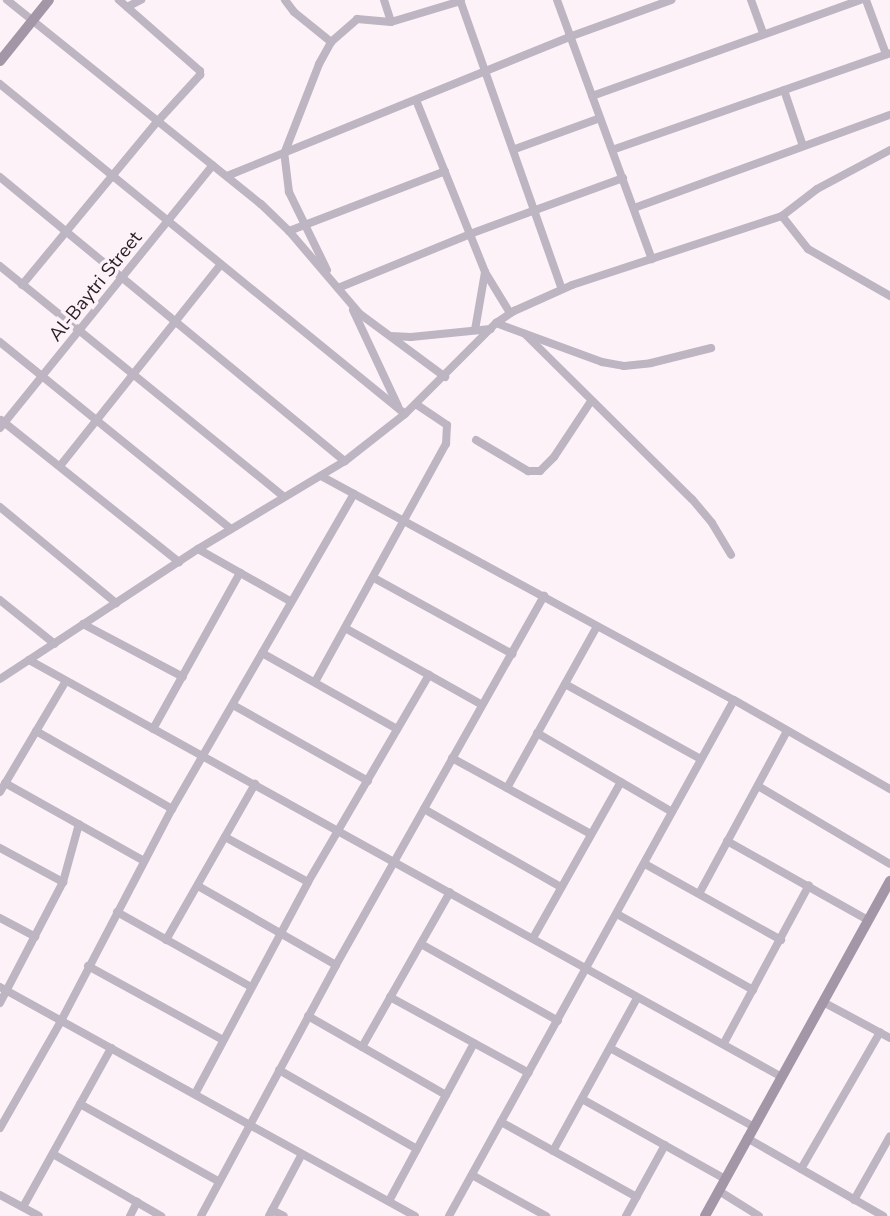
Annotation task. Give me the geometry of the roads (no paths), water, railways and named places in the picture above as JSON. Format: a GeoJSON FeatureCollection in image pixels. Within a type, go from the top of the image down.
{"type":"FeatureCollection","features":[{"type":"Feature","properties":{"kind":"street"},"geometry":{"type":"LineString","coordinates":[[7,0],[227,176],[289,231],[350,303],[445,377]]}},
{"type":"Feature","properties":{"kind":"street"},"geometry":{"type":"LineString","coordinates":[[0,61],[49,0]]}},
{"type":"Feature","properties":{"kind":"street"},"geometry":{"type":"LineString","coordinates":[[22,285],[157,121],[201,72],[119,0]]}},
{"type":"Feature","properties":{"kind":"street"},"geometry":{"type":"LineString","coordinates":[[127,7],[141,0]]}},
{"type":"Feature","properties":{"kind":"street"},"geometry":{"type":"LineString","coordinates":[[285,0],[294,12],[331,42]]}},
{"type":"Feature","properties":{"kind":"street"},"geometry":{"type":"LineString","coordinates":[[384,0],[391,22]]}},
{"type":"Feature","properties":{"kind":"street"},"geometry":{"type":"LineString","coordinates":[[557,0],[652,259]]}},
{"type":"Feature","properties":{"kind":"street"},"geometry":{"type":"LineString","coordinates":[[641,0],[644,9]]}},
{"type":"Feature","properties":{"kind":"street"},"geometry":{"type":"LineString","coordinates":[[227,176],[569,37],[671,0]]}},
{"type":"Feature","properties":{"kind":"street"},"geometry":{"type":"LineString","coordinates":[[751,0],[763,33]]}},
{"type":"Feature","properties":{"kind":"street"},"geometry":{"type":"LineString","coordinates":[[592,96],[860,0]]}},
{"type":"Feature","properties":{"kind":"street"},"geometry":{"type":"LineString","coordinates":[[612,150],[888,53],[866,0]]}},
{"type":"Feature","properties":{"kind":"street"},"geometry":{"type":"LineString","coordinates":[[331,279],[288,187],[284,153],[318,64],[331,42],[357,19],[391,22],[461,1],[537,210],[562,289]]}},
{"type":"Feature","properties":{"kind":"street"},"geometry":{"type":"LineString","coordinates":[[0,84],[402,411]]}},
{"type":"Feature","properties":{"kind":"street"},"geometry":{"type":"LineString","coordinates":[[785,90],[803,146]]}},
{"type":"Feature","properties":{"kind":"street"},"geometry":{"type":"LineString","coordinates":[[415,100],[485,272],[510,313]]}},
{"type":"Feature","properties":{"kind":"street"},"geometry":{"type":"LineString","coordinates":[[634,208],[890,115]]}},
{"type":"Feature","properties":{"kind":"street"},"geometry":{"type":"LineString","coordinates":[[515,149],[600,118]]}},
{"type":"Feature","properties":{"kind":"street"},"geometry":{"type":"LineString","coordinates":[[0,679],[198,549],[345,461],[402,411],[416,404],[510,313],[562,289],[782,216],[817,189],[890,150]]}},
{"type":"Feature","properties":{"kind":"street","name":"Al-Baytri Street"},"geometry":{"type":"LineString","coordinates":[[1,424],[81,331],[213,165]]}},
{"type":"Feature","properties":{"kind":"street"},"geometry":{"type":"LineString","coordinates":[[289,231],[306,222],[445,171]]}},
{"type":"Feature","properties":{"kind":"street"},"geometry":{"type":"LineString","coordinates":[[0,177],[345,461]]}},
{"type":"Feature","properties":{"kind":"street"},"geometry":{"type":"LineString","coordinates":[[338,288],[470,234],[623,178]]}},
{"type":"Feature","properties":{"kind":"street"},"geometry":{"type":"LineString","coordinates":[[782,216],[808,249],[890,296]]}},
{"type":"Feature","properties":{"kind":"street"},"geometry":{"type":"LineString","coordinates":[[60,466],[221,264]]}},
{"type":"Feature","properties":{"kind":"street"},"geometry":{"type":"LineString","coordinates":[[0,267],[284,497]]}},
{"type":"Feature","properties":{"kind":"street"},"geometry":{"type":"LineString","coordinates":[[475,330],[485,272]]}},
{"type":"Feature","properties":{"kind":"street"},"geometry":{"type":"LineString","coordinates":[[350,303],[402,411]]}},
{"type":"Feature","properties":{"kind":"street"},"geometry":{"type":"LineString","coordinates":[[388,335],[411,337],[494,326],[624,366],[651,363],[711,348]]}},
{"type":"Feature","properties":{"kind":"street"},"geometry":{"type":"LineString","coordinates":[[525,334],[692,499],[712,523],[731,555]]}},
{"type":"Feature","properties":{"kind":"street"},"geometry":{"type":"LineString","coordinates":[[0,342],[232,529]]}},
{"type":"Feature","properties":{"kind":"street"},"geometry":{"type":"LineString","coordinates":[[476,440],[528,471],[540,471],[554,457],[591,401]]}},
{"type":"Feature","properties":{"kind":"street"},"geometry":{"type":"LineString","coordinates":[[315,682],[442,453],[449,432],[444,422],[416,404]]}},
{"type":"Feature","properties":{"kind":"street"},"geometry":{"type":"LineString","coordinates":[[1,424],[60,466],[179,562]]}},
{"type":"Feature","properties":{"kind":"street"},"geometry":{"type":"LineString","coordinates":[[321,476],[734,700],[890,789]]}},
{"type":"Feature","properties":{"kind":"street"},"geometry":{"type":"LineString","coordinates":[[0,1128],[61,1021],[172,809],[354,494]]}},
{"type":"Feature","properties":{"kind":"street"},"geometry":{"type":"LineString","coordinates":[[0,506],[116,603]]}},
{"type":"Feature","properties":{"kind":"street"},"geometry":{"type":"LineString","coordinates":[[198,549],[290,601]]}},
{"type":"Feature","properties":{"kind":"street"},"geometry":{"type":"LineString","coordinates":[[153,729],[240,573]]}},
{"type":"Feature","properties":{"kind":"street"},"geometry":{"type":"LineString","coordinates":[[374,578],[512,654]]}},
{"type":"Feature","properties":{"kind":"street"},"geometry":{"type":"LineString","coordinates":[[201,1216],[336,965],[544,596]]}},
{"type":"Feature","properties":{"kind":"street"},"geometry":{"type":"LineString","coordinates":[[0,600],[55,644]]}},
{"type":"Feature","properties":{"kind":"street"},"geometry":{"type":"LineString","coordinates":[[83,624],[183,677]]}},
{"type":"Feature","properties":{"kind":"street"},"geometry":{"type":"LineString","coordinates":[[507,788],[597,626]]}},
{"type":"Feature","properties":{"kind":"street"},"geometry":{"type":"LineString","coordinates":[[345,628],[482,705]]}},
{"type":"Feature","properties":{"kind":"street"},"geometry":{"type":"LineString","coordinates":[[262,653],[397,729]]}},
{"type":"Feature","properties":{"kind":"street"},"geometry":{"type":"LineString","coordinates":[[30,660],[782,1077]]}},
{"type":"Feature","properties":{"kind":"street"},"geometry":{"type":"LineString","coordinates":[[195,1094],[308,882],[429,675]]}},
{"type":"Feature","properties":{"kind":"street"},"geometry":{"type":"LineString","coordinates":[[0,792],[66,681]]}},
{"type":"Feature","properties":{"kind":"street"},"geometry":{"type":"LineString","coordinates":[[565,684],[702,759]]}},
{"type":"Feature","properties":{"kind":"street"},"geometry":{"type":"LineString","coordinates":[[449,1216],[734,700]]}},
{"type":"Feature","properties":{"kind":"street"},"geometry":{"type":"LineString","coordinates":[[233,705],[368,781]]}},
{"type":"Feature","properties":{"kind":"street"},"geometry":{"type":"LineString","coordinates":[[36,731],[172,809]]}},
{"type":"Feature","properties":{"kind":"street"},"geometry":{"type":"LineString","coordinates":[[700,892],[788,731]]}},
{"type":"Feature","properties":{"kind":"street"},"geometry":{"type":"LineString","coordinates":[[537,733],[673,812]]}},
{"type":"Feature","properties":{"kind":"street"},"geometry":{"type":"LineString","coordinates":[[452,758],[591,834]]}},
{"type":"Feature","properties":{"kind":"street"},"geometry":{"type":"LineString","coordinates":[[533,938],[621,782]]}},
{"type":"Feature","properties":{"kind":"street"},"geometry":{"type":"LineString","coordinates":[[5,783],[144,861]]}},
{"type":"Feature","properties":{"kind":"street"},"geometry":{"type":"LineString","coordinates":[[166,940],[255,785]]}},
{"type":"Feature","properties":{"kind":"street"},"geometry":{"type":"LineString","coordinates":[[758,786],[890,864]]}},
{"type":"Feature","properties":{"kind":"street"},"geometry":{"type":"LineString","coordinates":[[424,809],[561,887]]}},
{"type":"Feature","properties":{"kind":"street"},"geometry":{"type":"LineString","coordinates":[[0,1003],[3,989],[35,937],[63,882],[79,824]]}},
{"type":"Feature","properties":{"kind":"street"},"geometry":{"type":"LineString","coordinates":[[225,837],[308,882]]}},
{"type":"Feature","properties":{"kind":"street"},"geometry":{"type":"LineString","coordinates":[[727,841],[810,885],[868,920]]}},
{"type":"Feature","properties":{"kind":"street"},"geometry":{"type":"LineString","coordinates":[[0,848],[63,882]]}},
{"type":"Feature","properties":{"kind":"street"},"geometry":{"type":"LineString","coordinates":[[645,864],[700,892],[781,940]]}},
{"type":"Feature","properties":{"kind":"street"},"geometry":{"type":"LineString","coordinates":[[705,1216],[890,881]]}},
{"type":"Feature","properties":{"kind":"street"},"geometry":{"type":"LineString","coordinates":[[724,1044],[810,885]]}},
{"type":"Feature","properties":{"kind":"street"},"geometry":{"type":"LineString","coordinates":[[198,886],[336,965]]}},
{"type":"Feature","properties":{"kind":"street"},"geometry":{"type":"LineString","coordinates":[[362,1047],[450,892]]}},
{"type":"Feature","properties":{"kind":"street"},"geometry":{"type":"LineString","coordinates":[[117,912],[251,987]]}},
{"type":"Feature","properties":{"kind":"street"},"geometry":{"type":"LineString","coordinates":[[617,915],[753,990]]}},
{"type":"Feature","properties":{"kind":"street"},"geometry":{"type":"LineString","coordinates":[[0,918],[35,937]]}},
{"type":"Feature","properties":{"kind":"street"},"geometry":{"type":"LineString","coordinates":[[421,944],[558,1021]]}},
{"type":"Feature","properties":{"kind":"street"},"geometry":{"type":"LineString","coordinates":[[88,966],[223,1040]]}},
{"type":"Feature","properties":{"kind":"street"},"geometry":{"type":"LineString","coordinates":[[3,989],[415,1216]]}},
{"type":"Feature","properties":{"kind":"street"},"geometry":{"type":"LineString","coordinates":[[390,998],[529,1073]]}},
{"type":"Feature","properties":{"kind":"street"},"geometry":{"type":"LineString","coordinates":[[553,1151],[638,998]]}},
{"type":"Feature","properties":{"kind":"street"},"geometry":{"type":"LineString","coordinates":[[823,1002],[890,1038]]}},
{"type":"Feature","properties":{"kind":"street"},"geometry":{"type":"LineString","coordinates":[[308,1016],[446,1094]]}},
{"type":"Feature","properties":{"kind":"street"},"geometry":{"type":"LineString","coordinates":[[801,1169],[880,1032]]}},
{"type":"Feature","properties":{"kind":"street"},"geometry":{"type":"LineString","coordinates":[[388,1201],[474,1043]]}},
{"type":"Feature","properties":{"kind":"street"},"geometry":{"type":"LineString","coordinates":[[23,1208],[111,1048]]}},
{"type":"Feature","properties":{"kind":"street"},"geometry":{"type":"LineString","coordinates":[[610,1048],[754,1127]]}},
{"type":"Feature","properties":{"kind":"street"},"geometry":{"type":"LineString","coordinates":[[279,1070],[416,1149]]}},
{"type":"Feature","properties":{"kind":"street"},"geometry":{"type":"LineString","coordinates":[[582,1099],[725,1179]]}},
{"type":"Feature","properties":{"kind":"street"},"geometry":{"type":"LineString","coordinates":[[80,1104],[218,1181]]}},
{"type":"Feature","properties":{"kind":"street"},"geometry":{"type":"LineString","coordinates":[[501,1122],[637,1197]]}},
{"type":"Feature","properties":{"kind":"street"},"geometry":{"type":"LineString","coordinates":[[854,1200],[890,1136]]}},
{"type":"Feature","properties":{"kind":"street"},"geometry":{"type":"LineString","coordinates":[[747,1138],[883,1216]]}},
{"type":"Feature","properties":{"kind":"street"},"geometry":{"type":"LineString","coordinates":[[626,1216],[665,1146]]}},
{"type":"Feature","properties":{"kind":"street"},"geometry":{"type":"LineString","coordinates":[[52,1154],[160,1216]]}},
{"type":"Feature","properties":{"kind":"street"},"geometry":{"type":"LineString","coordinates":[[284,1216],[271,1213],[302,1154]]}},
{"type":"Feature","properties":{"kind":"street"},"geometry":{"type":"LineString","coordinates":[[472,1175],[546,1216]]}},
{"type":"Feature","properties":{"kind":"street"},"geometry":{"type":"LineString","coordinates":[[719,1191],[759,1216]]}},
{"type":"Feature","properties":{"kind":"street"},"geometry":{"type":"LineString","coordinates":[[0,1195],[39,1216]]}},
{"type":"Feature","properties":{"kind":"street"},"geometry":{"type":"LineString","coordinates":[[130,1216],[137,1202]]}}]}
